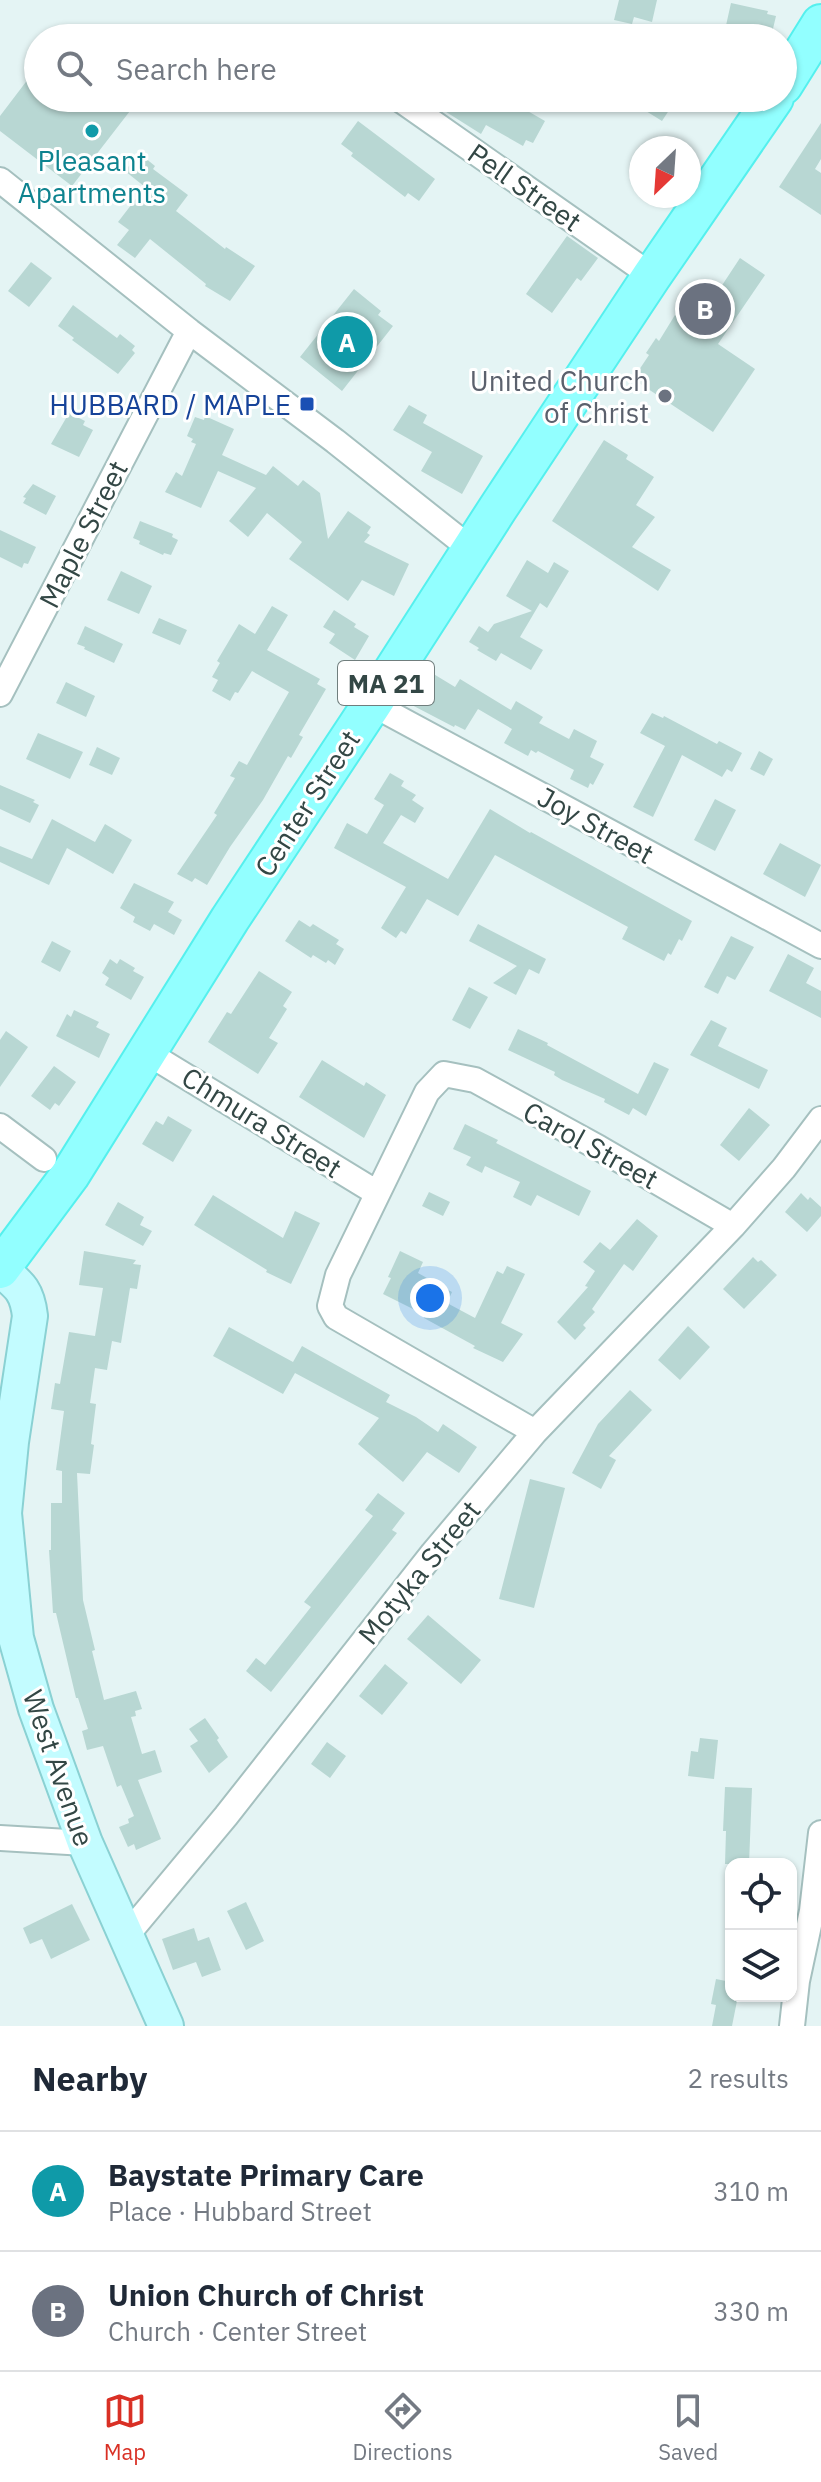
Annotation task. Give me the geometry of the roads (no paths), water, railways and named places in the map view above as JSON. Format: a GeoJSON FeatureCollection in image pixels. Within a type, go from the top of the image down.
{"type":"FeatureCollection","features":[{"type":"Feature","properties":{"kind":"main road"},"geometry":{"type":"LineString","coordinates":[[797,63],[821,24]]}},
{"type":"Feature","properties":{"kind":"main road","name":"Center Street"},"geometry":{"type":"LineString","coordinates":[[0,1269],[70,1175],[230,919],[471,549],[764,112]]}},
{"type":"Feature","properties":{"kind":"main road","name":"West Avenue"},"geometry":{"type":"LineString","coordinates":[[0,1269],[24,1291],[30,1316],[4,1513],[16,1638],[36,1709],[85,1843],[166,2026]]}},
{"type":"Feature","properties":{"kind":"street","name":"Pell Street"},"geometry":{"type":"LineString","coordinates":[[418,112],[652,276]]}},
{"type":"Feature","properties":{"kind":"street"},"geometry":{"type":"LineString","coordinates":[[0,180],[471,549]]}},
{"type":"Feature","properties":{"kind":"street","name":"Maple Street"},"geometry":{"type":"LineString","coordinates":[[0,694],[189,331]]}},
{"type":"Feature","properties":{"kind":"street","name":"Joy Street"},"geometry":{"type":"LineString","coordinates":[[372,704],[821,946]]}},
{"type":"Feature","properties":{"kind":"street","name":"Chmura Street"},"geometry":{"type":"LineString","coordinates":[[146,1052],[377,1193]]}},
{"type":"Feature","properties":{"kind":"street","name":"Carol Street"},"geometry":{"type":"LineString","coordinates":[[377,1193],[427,1092],[444,1074],[475,1080],[733,1226]]}},
{"type":"Feature","properties":{"kind":"street","name":"Motyka Street"},"geometry":{"type":"LineString","coordinates":[[126,1936],[226,1816],[433,1553],[535,1432],[733,1226],[784,1168],[821,1119]]}},
{"type":"Feature","properties":{"kind":"street"},"geometry":{"type":"LineString","coordinates":[[0,1126],[44,1159]]}},
{"type":"Feature","properties":{"kind":"street"},"geometry":{"type":"LineString","coordinates":[[377,1193],[331,1292],[330,1306],[336,1317],[535,1432]]}},
{"type":"Feature","properties":{"kind":"street"},"geometry":{"type":"LineString","coordinates":[[792,2026],[797,1981],[812,1911],[821,1833]]}},
{"type":"Feature","properties":{"kind":"street"},"geometry":{"type":"LineString","coordinates":[[0,1838],[85,1843]]}},
{"type":"Feature","properties":{"kind":"place","name":"Pleasant Apartments"},"geometry":{"type":"Point","coordinates":[92,131]}},
{"type":"Feature","properties":{"kind":"place","name":"Union Church of Christ"},"geometry":{"type":"Point","coordinates":[705,309]}},
{"type":"Feature","properties":{"kind":"place","name":"Baystate Primary Care"},"geometry":{"type":"Point","coordinates":[347,342]}},
{"type":"Feature","properties":{"kind":"place","name":"United Church of Christ"},"geometry":{"type":"Point","coordinates":[665,396]}},
{"type":"Feature","properties":{"kind":"place","name":"HUBBARD / MAPLE"},"geometry":{"type":"Point","coordinates":[307,404]}}]}
